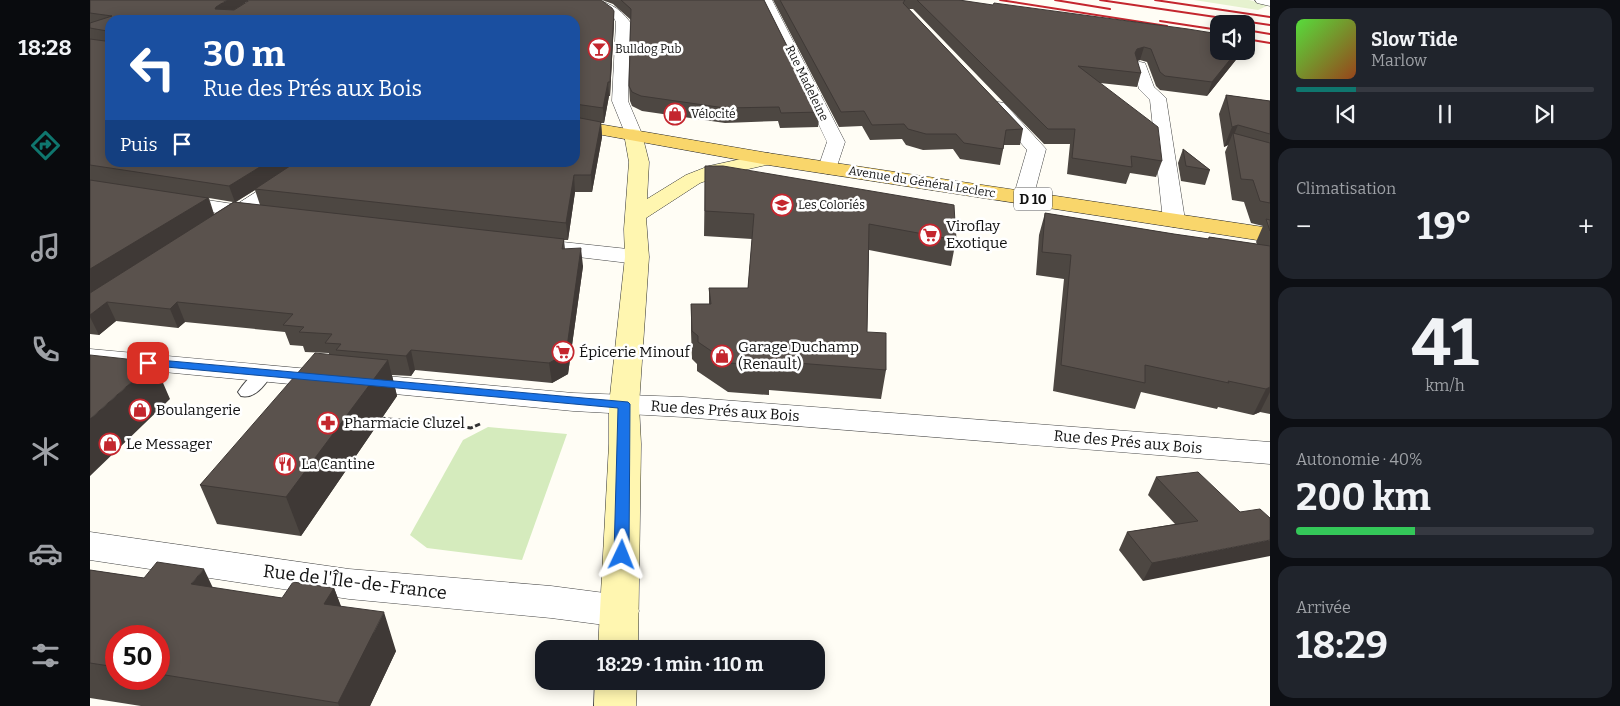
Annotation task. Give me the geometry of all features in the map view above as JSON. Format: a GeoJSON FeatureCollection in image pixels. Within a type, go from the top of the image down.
{"type":"FeatureCollection","features":[{"type":"Feature","properties":{"kind":"main road","name":"Avenue du Général Leclerc"},"geometry":{"type":"LineString","coordinates":[[580,126],[768,159],[1270,236]]}},
{"type":"Feature","properties":{"kind":"main road"},"geometry":{"type":"LineString","coordinates":[[618,640],[624,404],[637,257],[635,229],[639,162],[632,134]]}},
{"type":"Feature","properties":{"kind":"main road"},"geometry":{"type":"LineString","coordinates":[[637,215],[692,179],[716,170],[768,159]]}},
{"type":"Feature","properties":{"kind":"main road"},"geometry":{"type":"LineString","coordinates":[[615,706],[616,690]]}},
{"type":"Feature","properties":{"kind":"street"},"geometry":{"type":"LineString","coordinates":[[618,14],[624,9],[624,0]]}},
{"type":"Feature","properties":{"kind":"street","name":"Rue Madeleine"},"geometry":{"type":"LineString","coordinates":[[766,0],[836,142],[828,168]]}},
{"type":"Feature","properties":{"kind":"street"},"geometry":{"type":"LineString","coordinates":[[1261,0],[1270,2]]}},
{"type":"Feature","properties":{"kind":"street"},"geometry":{"type":"LineString","coordinates":[[596,2],[618,14],[623,22],[620,101],[632,134]]}},
{"type":"Feature","properties":{"kind":"street"},"geometry":{"type":"LineString","coordinates":[[1140,66],[1147,89],[1158,98],[1174,220]]}},
{"type":"Feature","properties":{"kind":"street"},"geometry":{"type":"LineString","coordinates":[[990,99],[1037,149],[1023,198]]}},
{"type":"Feature","properties":{"kind":"street"},"geometry":{"type":"LineString","coordinates":[[206,232],[307,167]]}},
{"type":"Feature","properties":{"kind":"street"},"geometry":{"type":"LineString","coordinates":[[155,198],[278,216]]}},
{"type":"Feature","properties":{"kind":"street"},"geometry":{"type":"LineString","coordinates":[[522,244],[637,257]]}},
{"type":"Feature","properties":{"kind":"street","name":"Rue des Prés aux Bois"},"geometry":{"type":"LineString","coordinates":[[90,357],[255,383],[683,407],[1270,453]]}},
{"type":"Feature","properties":{"kind":"street","name":"Rue de l'Île-de-France"},"geometry":{"type":"LineString","coordinates":[[90,546],[349,584],[620,610]]}},
{"type":"Feature","properties":{"kind":"green space"},"geometry":{"type":"Polygon","coordinates":[[[1194,0],[1249,0],[1269,5],[1258,10],[1194,0]]]}},
{"type":"Feature","properties":{"kind":"green space"},"geometry":{"type":"Polygon","coordinates":[[[488,427],[567,434],[522,560],[427,548],[410,535],[463,440],[488,427]]]}},
{"type":"Feature","properties":{"kind":"building"},"geometry":{"type":"Polygon","coordinates":[[[90,0],[227,0],[215,9],[234,10],[250,0],[601,0],[614,11],[610,82],[608,82],[603,108],[580,105],[580,15],[105,15],[90,13],[90,0]]]}},
{"type":"Feature","properties":{"kind":"building"},"geometry":{"type":"Polygon","coordinates":[[[621,0],[764,0],[820,112],[781,113],[779,107],[725,108],[641,96],[632,92],[629,86],[631,9],[621,0]]]}},
{"type":"Feature","properties":{"kind":"building"},"geometry":{"type":"Polygon","coordinates":[[[780,0],[905,0],[903,3],[1023,129],[1006,130],[1003,149],[964,143],[956,134],[926,134],[908,129],[904,124],[872,125],[864,111],[841,112],[780,0]]]}},
{"type":"Feature","properties":{"kind":"building"},"geometry":{"type":"Polygon","coordinates":[[[917,0],[959,0],[993,5],[994,3],[1210,33],[1210,60],[1230,60],[1212,82],[1165,76],[1160,72],[1151,49],[1144,47],[1137,49],[1135,53],[1141,73],[1078,66],[1158,127],[1162,161],[1131,156],[1132,167],[1072,158],[1075,129],[1048,129],[917,0]]]}},
{"type":"Feature","properties":{"kind":"building"},"geometry":{"type":"Polygon","coordinates":[[[105,18],[105,31],[90,28],[90,23],[105,18]]]}},
{"type":"Feature","properties":{"kind":"building"},"geometry":{"type":"Polygon","coordinates":[[[90,39],[105,41],[105,167],[260,167],[229,186],[90,165],[90,39]]]}},
{"type":"Feature","properties":{"kind":"building"},"geometry":{"type":"Polygon","coordinates":[[[1226,95],[1270,101],[1270,134],[1238,125],[1232,127],[1226,95]]]}},
{"type":"Feature","properties":{"kind":"building"},"geometry":{"type":"Polygon","coordinates":[[[580,118],[601,122],[591,175],[574,175],[566,223],[255,189],[288,167],[580,167],[580,118]]]}},
{"type":"Feature","properties":{"kind":"building"},"geometry":{"type":"Polygon","coordinates":[[[1233,133],[1270,143],[1270,203],[1260,201],[1253,180],[1241,179],[1233,133]]]}},
{"type":"Feature","properties":{"kind":"building"},"geometry":{"type":"Polygon","coordinates":[[[1183,149],[1210,170],[1186,166],[1183,149]]]}},
{"type":"Feature","properties":{"kind":"building"},"geometry":{"type":"Polygon","coordinates":[[[705,166],[723,166],[954,205],[956,240],[869,224],[867,332],[886,333],[886,370],[772,361],[771,366],[729,363],[698,342],[698,336],[692,331],[691,304],[711,304],[709,288],[748,288],[754,214],[705,211],[705,166]]]}},
{"type":"Feature","properties":{"kind":"building"},"geometry":{"type":"Polygon","coordinates":[[[90,180],[208,198],[90,269],[90,180]]]}},
{"type":"Feature","properties":{"kind":"building"},"geometry":{"type":"Polygon","coordinates":[[[234,202],[564,239],[562,249],[581,248],[566,354],[549,363],[411,350],[406,356],[336,350],[341,344],[325,343],[332,334],[299,332],[304,327],[283,325],[293,314],[177,302],[170,309],[107,302],[90,315],[90,293],[234,202]]]}},
{"type":"Feature","properties":{"kind":"building"},"geometry":{"type":"Polygon","coordinates":[[[1045,213],[1174,234],[1270,246],[1270,387],[1266,389],[1228,381],[1229,383],[1145,365],[1145,383],[1061,365],[1071,255],[1042,252],[1045,213]]]}},
{"type":"Feature","properties":{"kind":"building"},"geometry":{"type":"Polygon","coordinates":[[[1266,219],[1270,220],[1270,231],[1266,219]]]}},
{"type":"Feature","properties":{"kind":"building"},"geometry":{"type":"Polygon","coordinates":[[[315,353],[388,360],[286,497],[200,485],[315,353]]]}},
{"type":"Feature","properties":{"kind":"building"},"geometry":{"type":"Polygon","coordinates":[[[90,355],[154,362],[90,419],[90,355]]]}},
{"type":"Feature","properties":{"kind":"building"},"geometry":{"type":"Polygon","coordinates":[[[1198,472],[1240,512],[1260,509],[1270,518],[1270,540],[1152,563],[1127,532],[1198,521],[1156,477],[1198,472]]]}},
{"type":"Feature","properties":{"kind":"building"},"geometry":{"type":"Polygon","coordinates":[[[157,562],[204,569],[191,584],[282,598],[293,582],[334,588],[324,604],[384,612],[338,703],[170,676],[170,625],[105,625],[105,665],[90,663],[90,570],[144,578],[157,562]]]}},
{"type":"Feature","properties":{"kind":"tunnel"},"geometry":{"type":"LineString","coordinates":[[572,9],[649,0]]}},
{"type":"Feature","properties":{"kind":"railway"},"geometry":{"type":"LineString","coordinates":[[1000,0],[1167,26]]}},
{"type":"Feature","properties":{"kind":"railway"},"geometry":{"type":"LineString","coordinates":[[1055,0],[1110,9]]}},
{"type":"Feature","properties":{"kind":"railway"},"geometry":{"type":"LineString","coordinates":[[1100,0],[1270,25]]}},
{"type":"Feature","properties":{"kind":"railway"},"geometry":{"type":"LineString","coordinates":[[1155,0],[1270,17]]}},
{"type":"Feature","properties":{"kind":"railway"},"geometry":{"type":"LineString","coordinates":[[1160,21],[1210,29]]}},
{"type":"Feature","properties":{"kind":"railway"},"geometry":{"type":"LineString","coordinates":[[1255,32],[1270,34]]}},
{"type":"Feature","properties":{"kind":"railway"},"geometry":{"type":"LineString","coordinates":[[1255,40],[1270,43]]}},
{"type":"Feature","properties":{"kind":"place","name":"Bulldog Pub"},"geometry":{"type":"Point","coordinates":[599,49]}},
{"type":"Feature","properties":{"kind":"place","name":"Vélocité"},"geometry":{"type":"Point","coordinates":[675,114]}},
{"type":"Feature","properties":{"kind":"place","name":"Les Coloriés"},"geometry":{"type":"Point","coordinates":[782,205]}},
{"type":"Feature","properties":{"kind":"place","name":"Viroflay Exotique"},"geometry":{"type":"Point","coordinates":[930,235]}},
{"type":"Feature","properties":{"kind":"place","name":"Épicerie Minouf"},"geometry":{"type":"Point","coordinates":[563,352]}},
{"type":"Feature","properties":{"kind":"place","name":"Garage Duchamp (Renault)"},"geometry":{"type":"Point","coordinates":[722,356]}},
{"type":"Feature","properties":{"kind":"place","name":"Boulangerie"},"geometry":{"type":"Point","coordinates":[140,410]}},
{"type":"Feature","properties":{"kind":"place","name":"Pharmacie Cluzel"},"geometry":{"type":"Point","coordinates":[328,423]}},
{"type":"Feature","properties":{"kind":"place","name":"Le Messager"},"geometry":{"type":"Point","coordinates":[110,444]}},
{"type":"Feature","properties":{"kind":"place","name":"La Cantine"},"geometry":{"type":"Point","coordinates":[285,464]}},
{"type":"Feature","properties":{"kind":"route"},"geometry":{"type":"LineString","coordinates":[[148,363],[573,402],[624,404],[625,444],[622,555]]}}]}
